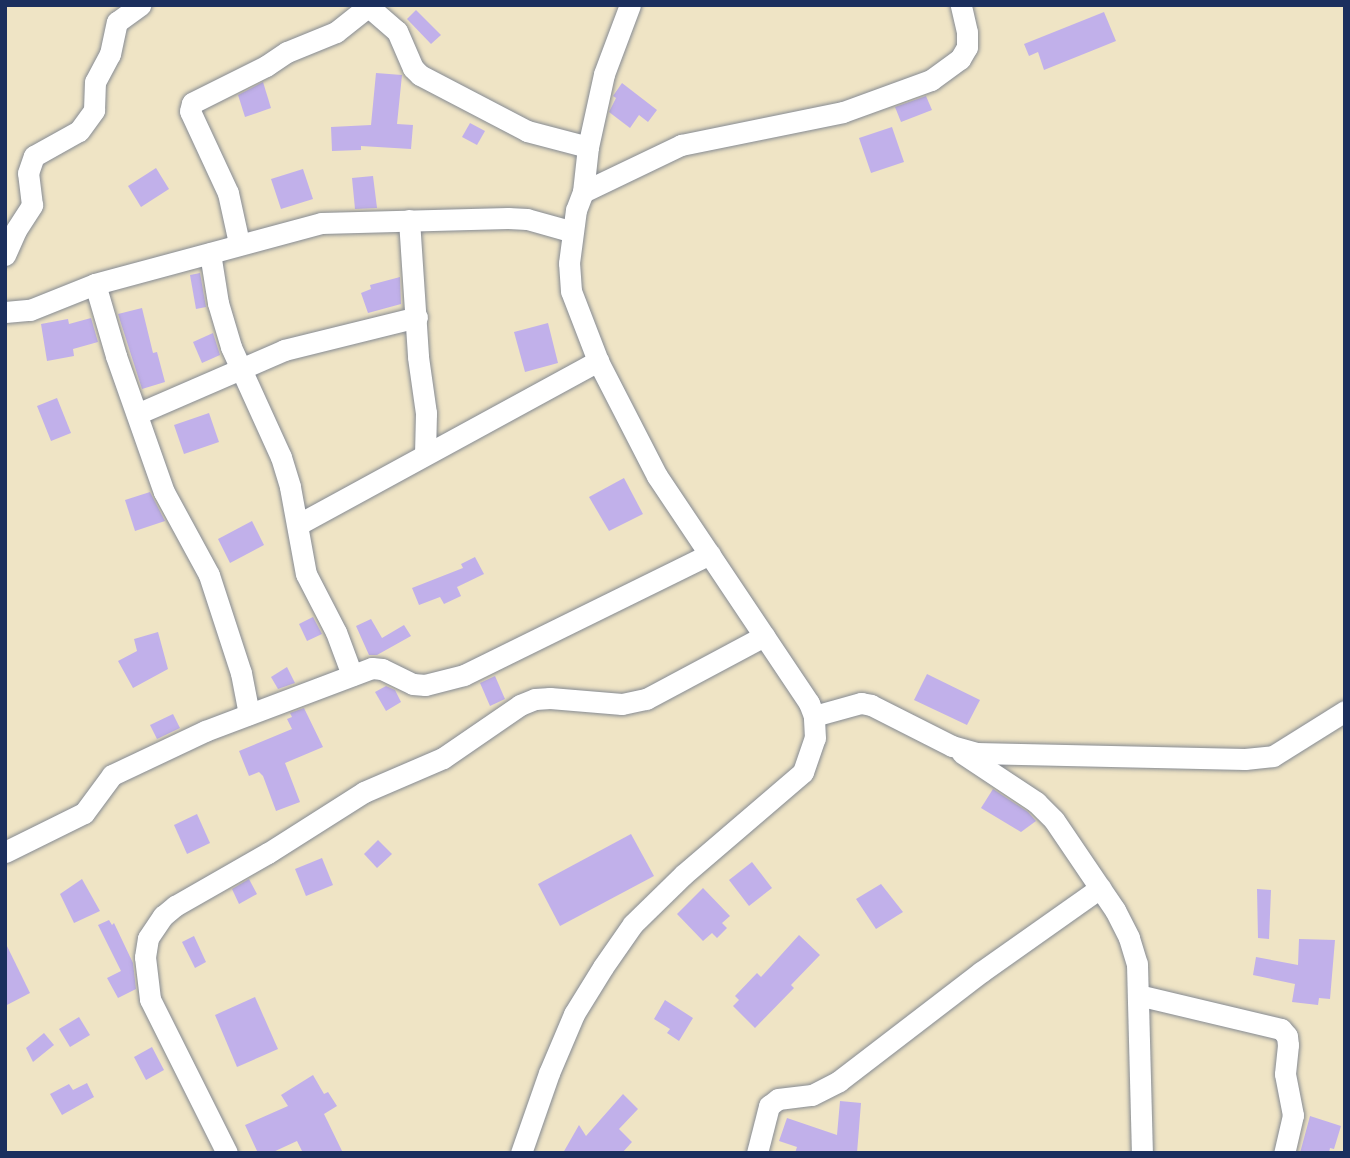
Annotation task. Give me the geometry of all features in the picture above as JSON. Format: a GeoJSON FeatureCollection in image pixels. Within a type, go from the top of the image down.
{"type":"FeatureCollection","features":[{"type":"Feature","properties":{"kind":"street"},"geometry":{"type":"LineString","coordinates":[[5,255],[16,230],[32,205],[28,173],[34,156],[79,131],[94,110],[94,82],[110,54],[117,22],[140,5]]}},
{"type":"Feature","properties":{"kind":"street"},"geometry":{"type":"LineString","coordinates":[[521,1153],[549,1073],[574,1014],[633,924],[683,875],[803,772],[815,738],[814,716],[641,449],[598,361],[572,291],[570,231],[583,192],[588,147],[604,74],[630,5]]}},
{"type":"Feature","properties":{"kind":"street"},"geometry":{"type":"LineString","coordinates":[[583,192],[681,145],[843,113],[931,80],[960,59],[967,47],[961,5]]}},
{"type":"Feature","properties":{"kind":"street"},"geometry":{"type":"LineString","coordinates":[[239,243],[228,193],[190,111],[192,103],[266,66],[287,52],[336,32],[370,6],[397,31],[420,75],[527,131],[588,147]]}},
{"type":"Feature","properties":{"kind":"street"},"geometry":{"type":"LineString","coordinates":[[5,313],[30,310],[95,284],[321,223],[518,218],[570,231]]}},
{"type":"Feature","properties":{"kind":"street"},"geometry":{"type":"LineString","coordinates":[[409,220],[418,357],[426,414],[425,454]]}},
{"type":"Feature","properties":{"kind":"street"},"geometry":{"type":"LineString","coordinates":[[210,253],[218,303],[240,370],[281,457],[299,524],[306,574],[336,632],[352,675]]}},
{"type":"Feature","properties":{"kind":"street"},"geometry":{"type":"LineString","coordinates":[[95,284],[137,414],[171,507],[209,575],[241,673],[249,713]]}},
{"type":"Feature","properties":{"kind":"street"},"geometry":{"type":"LineString","coordinates":[[137,414],[284,350],[417,317]]}},
{"type":"Feature","properties":{"kind":"street"},"geometry":{"type":"LineString","coordinates":[[299,524],[598,361]]}},
{"type":"Feature","properties":{"kind":"street"},"geometry":{"type":"LineString","coordinates":[[5,852],[84,813],[112,775],[127,766],[249,713],[372,668],[382,668],[413,684],[438,684],[464,675],[709,554]]}},
{"type":"Feature","properties":{"kind":"street"},"geometry":{"type":"LineString","coordinates":[[228,1153],[150,999],[145,957],[148,937],[163,916],[174,906],[268,853],[364,792],[443,758],[520,705],[535,699],[551,698],[622,704],[646,699],[764,636]]}},
{"type":"Feature","properties":{"kind":"street"},"geometry":{"type":"LineString","coordinates":[[814,716],[861,704],[871,705],[952,746],[1036,802],[1054,820],[1100,888],[1129,938],[1137,964],[1142,1153]]}},
{"type":"Feature","properties":{"kind":"street"},"geometry":{"type":"LineString","coordinates":[[952,746],[976,753],[1245,759],[1273,756],[1345,711]]}},
{"type":"Feature","properties":{"kind":"street"},"geometry":{"type":"LineString","coordinates":[[757,1153],[769,1106],[778,1099],[812,1095],[839,1081],[989,966],[1100,888]]}},
{"type":"Feature","properties":{"kind":"street"},"geometry":{"type":"LineString","coordinates":[[1138,995],[1281,1029],[1288,1045],[1286,1074],[1293,1115],[1284,1153]]}},
{"type":"Feature","properties":{"kind":"building"},"geometry":{"type":"Polygon","coordinates":[[[416,10],[441,35],[431,44],[407,19],[416,10]]]}},
{"type":"Feature","properties":{"kind":"building"},"geometry":{"type":"Polygon","coordinates":[[[1104,12],[1116,41],[1044,70],[1038,52],[1029,56],[1024,44],[1104,12]]]}},
{"type":"Feature","properties":{"kind":"building"},"geometry":{"type":"Polygon","coordinates":[[[376,73],[402,75],[397,124],[413,125],[411,149],[361,146],[361,150],[332,151],[331,127],[371,125],[376,73]]]}},
{"type":"Feature","properties":{"kind":"building"},"geometry":{"type":"Polygon","coordinates":[[[263,82],[271,108],[245,117],[238,95],[263,82]]]}},
{"type":"Feature","properties":{"kind":"building"},"geometry":{"type":"Polygon","coordinates":[[[622,83],[657,110],[648,122],[639,115],[630,128],[609,112],[616,98],[613,96],[622,83]]]}},
{"type":"Feature","properties":{"kind":"building"},"geometry":{"type":"Polygon","coordinates":[[[926,96],[932,110],[901,122],[895,107],[926,96]]]}},
{"type":"Feature","properties":{"kind":"building"},"geometry":{"type":"Polygon","coordinates":[[[470,123],[485,131],[477,145],[462,137],[470,123]]]}},
{"type":"Feature","properties":{"kind":"building"},"geometry":{"type":"Polygon","coordinates":[[[892,127],[904,162],[871,173],[859,138],[892,127]]]}},
{"type":"Feature","properties":{"kind":"building"},"geometry":{"type":"Polygon","coordinates":[[[156,168],[169,189],[141,207],[128,186],[156,168]]]}},
{"type":"Feature","properties":{"kind":"building"},"geometry":{"type":"Polygon","coordinates":[[[303,169],[313,199],[281,209],[271,179],[303,169]]]}},
{"type":"Feature","properties":{"kind":"building"},"geometry":{"type":"Polygon","coordinates":[[[373,176],[377,208],[355,209],[352,178],[373,176]]]}},
{"type":"Feature","properties":{"kind":"building"},"geometry":{"type":"Polygon","coordinates":[[[200,273],[206,307],[196,309],[190,275],[200,273]]]}},
{"type":"Feature","properties":{"kind":"building"},"geometry":{"type":"Polygon","coordinates":[[[400,277],[401,304],[368,313],[361,293],[371,289],[370,285],[400,277]]]}},
{"type":"Feature","properties":{"kind":"building"},"geometry":{"type":"Polygon","coordinates":[[[142,308],[153,353],[157,352],[165,382],[142,389],[118,314],[142,308]]]}},
{"type":"Feature","properties":{"kind":"building"},"geometry":{"type":"Polygon","coordinates":[[[91,318],[98,342],[73,349],[74,356],[47,361],[41,324],[68,319],[69,324],[91,318]]]}},
{"type":"Feature","properties":{"kind":"building"},"geometry":{"type":"Polygon","coordinates":[[[548,323],[558,363],[525,372],[514,332],[548,323]]]}},
{"type":"Feature","properties":{"kind":"building"},"geometry":{"type":"Polygon","coordinates":[[[213,333],[220,355],[202,363],[193,342],[213,333]]]}},
{"type":"Feature","properties":{"kind":"building"},"geometry":{"type":"Polygon","coordinates":[[[57,398],[71,433],[51,441],[37,406],[57,398]]]}},
{"type":"Feature","properties":{"kind":"building"},"geometry":{"type":"Polygon","coordinates":[[[209,413],[219,442],[184,454],[174,425],[209,413]]]}},
{"type":"Feature","properties":{"kind":"building"},"geometry":{"type":"Polygon","coordinates":[[[624,478],[643,514],[609,531],[589,497],[624,478]]]}},
{"type":"Feature","properties":{"kind":"building"},"geometry":{"type":"Polygon","coordinates":[[[150,492],[165,521],[135,531],[125,500],[150,492]]]}},
{"type":"Feature","properties":{"kind":"building"},"geometry":{"type":"Polygon","coordinates":[[[252,521],[264,545],[230,563],[218,539],[252,521]]]}},
{"type":"Feature","properties":{"kind":"building"},"geometry":{"type":"Polygon","coordinates":[[[475,557],[484,574],[457,587],[461,596],[444,604],[440,597],[419,605],[412,588],[463,568],[461,564],[475,557]]]}},
{"type":"Feature","properties":{"kind":"building"},"geometry":{"type":"Polygon","coordinates":[[[313,617],[322,634],[307,641],[299,624],[313,617]]]}},
{"type":"Feature","properties":{"kind":"building"},"geometry":{"type":"Polygon","coordinates":[[[371,619],[382,638],[404,625],[411,636],[377,655],[369,655],[356,626],[371,619]]]}},
{"type":"Feature","properties":{"kind":"building"},"geometry":{"type":"Polygon","coordinates":[[[158,632],[168,669],[133,688],[118,661],[137,651],[134,639],[158,632]]]}},
{"type":"Feature","properties":{"kind":"building"},"geometry":{"type":"Polygon","coordinates":[[[287,667],[295,683],[278,689],[271,677],[287,667]]]}},
{"type":"Feature","properties":{"kind":"building"},"geometry":{"type":"Polygon","coordinates":[[[927,674],[980,700],[967,725],[914,700],[927,674]]]}},
{"type":"Feature","properties":{"kind":"building"},"geometry":{"type":"Polygon","coordinates":[[[495,676],[505,699],[490,706],[480,683],[495,676]]]}},
{"type":"Feature","properties":{"kind":"building"},"geometry":{"type":"Polygon","coordinates":[[[386,686],[395,690],[401,702],[386,711],[375,692],[386,686]]]}},
{"type":"Feature","properties":{"kind":"building"},"geometry":{"type":"Polygon","coordinates":[[[304,708],[323,747],[285,763],[300,802],[276,811],[263,776],[259,772],[249,776],[239,751],[292,729],[287,719],[292,717],[290,713],[304,708]]]}},
{"type":"Feature","properties":{"kind":"building"},"geometry":{"type":"Polygon","coordinates":[[[173,714],[180,728],[157,739],[150,725],[173,714]]]}},
{"type":"Feature","properties":{"kind":"building"},"geometry":{"type":"Polygon","coordinates":[[[993,789],[1028,812],[1036,821],[1021,832],[981,808],[993,789]]]}},
{"type":"Feature","properties":{"kind":"building"},"geometry":{"type":"Polygon","coordinates":[[[197,814],[210,843],[187,854],[174,825],[197,814]]]}},
{"type":"Feature","properties":{"kind":"building"},"geometry":{"type":"Polygon","coordinates":[[[631,834],[654,876],[560,926],[538,884],[631,834]]]}},
{"type":"Feature","properties":{"kind":"building"},"geometry":{"type":"Polygon","coordinates":[[[378,840],[392,854],[377,868],[364,854],[378,840]]]}},
{"type":"Feature","properties":{"kind":"building"},"geometry":{"type":"Polygon","coordinates":[[[322,858],[333,885],[306,896],[295,869],[322,858]]]}},
{"type":"Feature","properties":{"kind":"building"},"geometry":{"type":"Polygon","coordinates":[[[752,862],[772,888],[749,906],[729,880],[752,862]]]}},
{"type":"Feature","properties":{"kind":"building"},"geometry":{"type":"Polygon","coordinates":[[[82,879],[100,911],[74,923],[60,894],[82,879]]]}},
{"type":"Feature","properties":{"kind":"building"},"geometry":{"type":"Polygon","coordinates":[[[249,879],[257,894],[239,904],[232,889],[249,879]]]}},
{"type":"Feature","properties":{"kind":"building"},"geometry":{"type":"Polygon","coordinates":[[[881,884],[903,912],[876,929],[856,899],[881,884]]]}},
{"type":"Feature","properties":{"kind":"building"},"geometry":{"type":"Polygon","coordinates":[[[703,888],[730,916],[722,923],[727,928],[717,938],[712,933],[703,941],[677,914],[703,888]]]}},
{"type":"Feature","properties":{"kind":"building"},"geometry":{"type":"Polygon","coordinates":[[[1257,889],[1271,890],[1269,939],[1258,938],[1257,889]]]}},
{"type":"Feature","properties":{"kind":"building"},"geometry":{"type":"Polygon","coordinates":[[[109,920],[112,925],[114,923],[133,963],[136,989],[118,998],[107,978],[121,971],[98,925],[109,920]]]}},
{"type":"Feature","properties":{"kind":"building"},"geometry":{"type":"Polygon","coordinates":[[[799,935],[820,955],[791,985],[794,988],[755,1028],[733,1006],[739,1000],[735,996],[757,973],[761,977],[799,935]]]}},
{"type":"Feature","properties":{"kind":"building"},"geometry":{"type":"Polygon","coordinates":[[[194,936],[206,962],[195,968],[182,942],[194,936]]]}},
{"type":"Feature","properties":{"kind":"building"},"geometry":{"type":"Polygon","coordinates":[[[1299,939],[1335,940],[1330,999],[1319,998],[1318,1005],[1292,1002],[1295,984],[1253,975],[1256,957],[1298,965],[1299,939]]]}},
{"type":"Feature","properties":{"kind":"building"},"geometry":{"type":"Polygon","coordinates":[[[5,942],[30,993],[5,1006],[5,942]]]}},
{"type":"Feature","properties":{"kind":"building"},"geometry":{"type":"Polygon","coordinates":[[[255,997],[278,1049],[237,1067],[215,1015],[255,997]]]}},
{"type":"Feature","properties":{"kind":"building"},"geometry":{"type":"Polygon","coordinates":[[[665,1000],[693,1018],[679,1041],[667,1033],[670,1029],[654,1019],[665,1000]]]}},
{"type":"Feature","properties":{"kind":"building"},"geometry":{"type":"Polygon","coordinates":[[[79,1017],[90,1035],[70,1047],[59,1029],[79,1017]]]}},
{"type":"Feature","properties":{"kind":"building"},"geometry":{"type":"Polygon","coordinates":[[[44,1033],[54,1045],[33,1062],[26,1048],[44,1033]]]}},
{"type":"Feature","properties":{"kind":"building"},"geometry":{"type":"Polygon","coordinates":[[[152,1047],[164,1070],[146,1080],[134,1057],[152,1047]]]}},
{"type":"Feature","properties":{"kind":"building"},"geometry":{"type":"Polygon","coordinates":[[[313,1075],[324,1094],[328,1092],[337,1106],[324,1114],[343,1153],[303,1153],[297,1141],[271,1153],[258,1153],[245,1125],[288,1106],[281,1095],[313,1075]]]}},
{"type":"Feature","properties":{"kind":"building"},"geometry":{"type":"Polygon","coordinates":[[[87,1083],[94,1097],[62,1115],[50,1094],[69,1084],[73,1090],[87,1083]]]}},
{"type":"Feature","properties":{"kind":"building"},"geometry":{"type":"Polygon","coordinates":[[[623,1094],[638,1109],[619,1129],[632,1142],[622,1153],[563,1153],[579,1125],[586,1136],[623,1094]]]}},
{"type":"Feature","properties":{"kind":"building"},"geometry":{"type":"Polygon","coordinates":[[[840,1101],[861,1103],[857,1153],[795,1153],[797,1147],[779,1141],[787,1118],[837,1135],[840,1101]]]}},
{"type":"Feature","properties":{"kind":"building"},"geometry":{"type":"Polygon","coordinates":[[[1310,1116],[1341,1126],[1334,1149],[1330,1148],[1329,1153],[1300,1153],[1310,1116]]]}}]}
